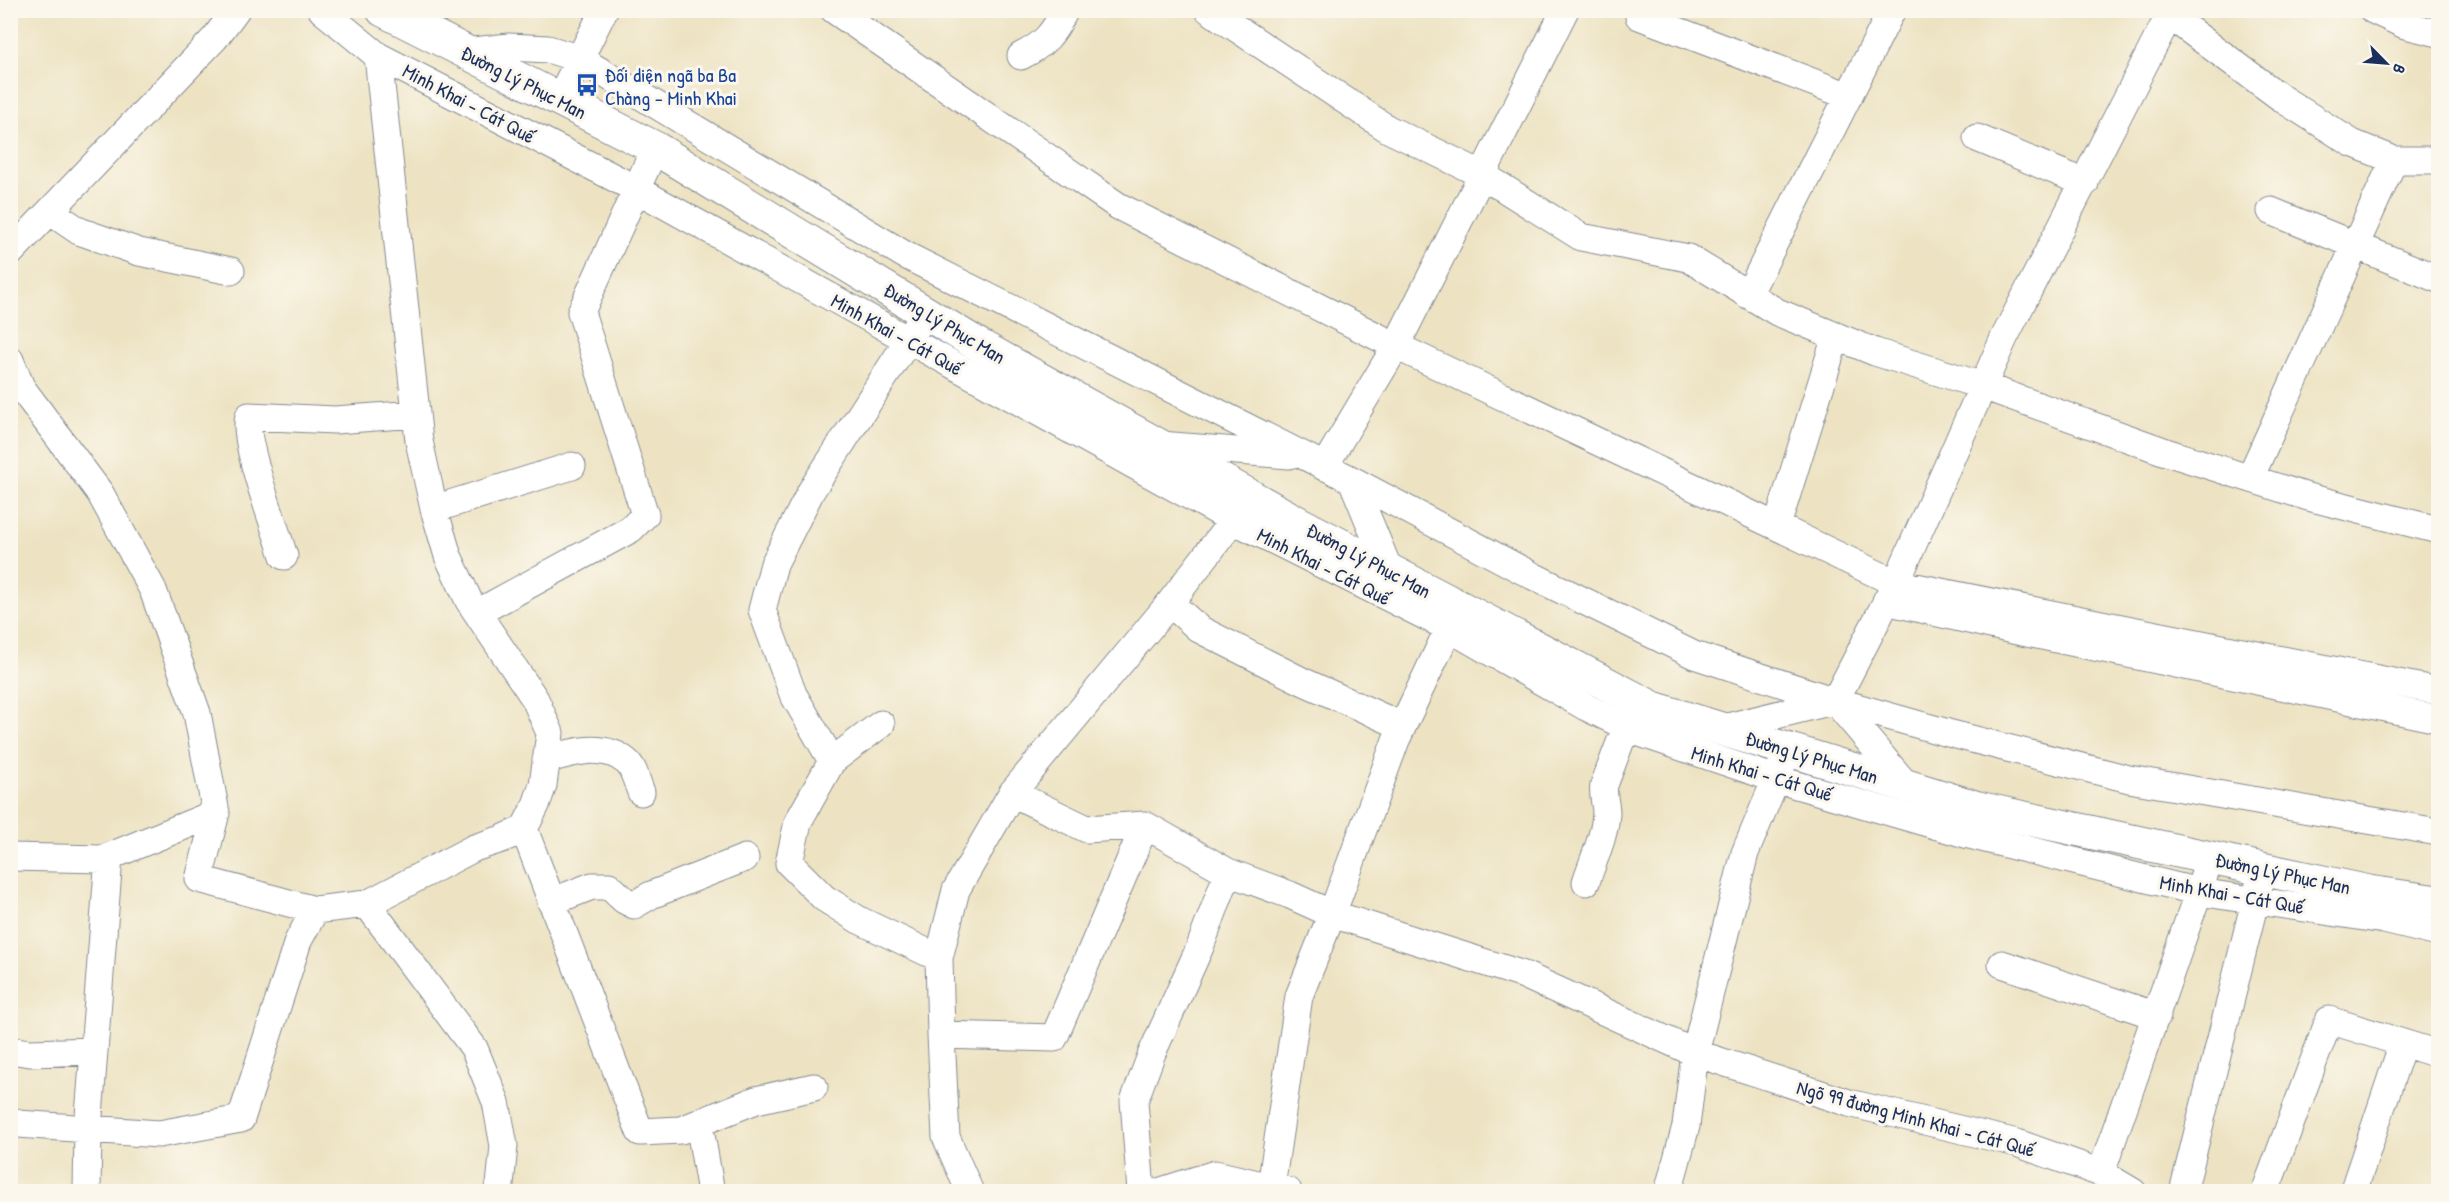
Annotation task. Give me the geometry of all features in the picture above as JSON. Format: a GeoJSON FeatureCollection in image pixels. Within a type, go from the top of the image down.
{"type":"FeatureCollection","features":[{"type":"Feature","properties":{"kind":"main road","name":"Đường Lý Phục Man"},"geometry":{"type":"LineString","coordinates":[[382,10],[655,148],[980,346],[1158,445],[1242,508],[1389,570],[1454,618],[1653,708],[1719,729],[1782,764],[1906,786],[1978,808],[2433,905]]}},
{"type":"Feature","properties":{"kind":"street"},"geometry":{"type":"LineString","coordinates":[[10,252],[51,212],[215,38],[236,10]]}},
{"type":"Feature","properties":{"kind":"street","name":"Minh Khai - Cát Quế"},"geometry":{"type":"LineString","coordinates":[[322,10],[378,56],[636,189],[908,340],[1242,508],[1454,618],[1586,707],[1626,727],[1782,764],[1969,835],[2199,892],[2384,920],[2439,933]]}},
{"type":"Feature","properties":{"kind":"street"},"geometry":{"type":"LineString","coordinates":[[559,100],[604,10]]}},
{"type":"Feature","properties":{"kind":"street"},"geometry":{"type":"LineString","coordinates":[[834,10],[1118,206],[1396,346],[1777,526],[1891,592],[2013,630],[2439,719]]}},
{"type":"Feature","properties":{"kind":"street"},"geometry":{"type":"LineString","coordinates":[[1021,56],[1040,46],[1055,29],[1065,10]]}},
{"type":"Feature","properties":{"kind":"street"},"geometry":{"type":"LineString","coordinates":[[1209,10],[1388,129],[1481,174],[1581,237],[1688,258],[1777,312],[1875,352],[1983,386],[2166,452],[2308,497],[2439,530]]}},
{"type":"Feature","properties":{"kind":"street"},"geometry":{"type":"LineString","coordinates":[[1313,461],[1396,346],[1565,10]]}},
{"type":"Feature","properties":{"kind":"street"},"geometry":{"type":"LineString","coordinates":[[1642,10],[1639,16],[1849,96]]}},
{"type":"Feature","properties":{"kind":"street"},"geometry":{"type":"LineString","coordinates":[[1748,295],[1892,10]]}},
{"type":"Feature","properties":{"kind":"street"},"geometry":{"type":"LineString","coordinates":[[2373,10],[2405,25],[2439,33]]}},
{"type":"Feature","properties":{"kind":"street"},"geometry":{"type":"LineString","coordinates":[[1719,729],[1835,701],[1891,592],[2004,338],[2085,183],[2168,12],[2294,106],[2352,143],[2394,160],[2439,160]]}},
{"type":"Feature","properties":{"kind":"street"},"geometry":{"type":"LineString","coordinates":[[465,52],[519,47],[548,49],[580,58],[905,255],[1352,480],[1533,576],[1694,655],[1835,701],[1948,734],[2129,779],[2439,832]]}},
{"type":"Feature","properties":{"kind":"street"},"geometry":{"type":"LineString","coordinates":[[10,360],[21,387],[100,493],[153,590],[197,713],[216,813],[199,879],[315,910],[367,904],[474,848],[524,829],[543,784],[550,733],[535,699],[469,601],[448,556],[434,509],[419,441],[378,56]]}},
{"type":"Feature","properties":{"kind":"street"},"geometry":{"type":"LineString","coordinates":[[1977,138],[2085,183]]}},
{"type":"Feature","properties":{"kind":"street"},"geometry":{"type":"LineString","coordinates":[[477,613],[631,529],[645,515],[581,312],[655,148]]}},
{"type":"Feature","properties":{"kind":"street"},"geometry":{"type":"LineString","coordinates":[[2250,478],[2394,160]]}},
{"type":"Feature","properties":{"kind":"street"},"geometry":{"type":"LineString","coordinates":[[2271,211],[2439,279]]}},
{"type":"Feature","properties":{"kind":"street"},"geometry":{"type":"LineString","coordinates":[[51,212],[79,231],[139,252],[231,271]]}},
{"type":"Feature","properties":{"kind":"street"},"geometry":{"type":"LineString","coordinates":[[832,761],[793,694],[762,610],[774,564],[811,491],[926,313]]}},
{"type":"Feature","properties":{"kind":"street"},"geometry":{"type":"LineString","coordinates":[[1777,526],[1836,336]]}},
{"type":"Feature","properties":{"kind":"street"},"geometry":{"type":"LineString","coordinates":[[284,556],[256,468],[246,424],[249,416],[335,420],[416,414]]}},
{"type":"Feature","properties":{"kind":"street"},"geometry":{"type":"LineString","coordinates":[[1158,445],[1313,461]]}},
{"type":"Feature","properties":{"kind":"street"},"geometry":{"type":"LineString","coordinates":[[434,509],[572,466]]}},
{"type":"Feature","properties":{"kind":"street"},"geometry":{"type":"LineString","coordinates":[[1352,480],[1389,570]]}},
{"type":"Feature","properties":{"kind":"street"},"geometry":{"type":"LineString","coordinates":[[970,1191],[946,1137],[941,1035],[939,958],[956,890],[1012,793],[1170,603],[1242,508]]}},
{"type":"Feature","properties":{"kind":"street"},"geometry":{"type":"LineString","coordinates":[[1891,592],[2439,691]]}},
{"type":"Feature","properties":{"kind":"street"},"geometry":{"type":"LineString","coordinates":[[1170,603],[1199,629],[1302,681],[1402,726]]}},
{"type":"Feature","properties":{"kind":"street"},"geometry":{"type":"LineString","coordinates":[[1158,1191],[1215,1174],[1280,1189],[1299,996],[1402,726],[1454,618]]}},
{"type":"Feature","properties":{"kind":"street"},"geometry":{"type":"LineString","coordinates":[[1835,701],[1906,786]]}},
{"type":"Feature","properties":{"kind":"street"},"geometry":{"type":"LineString","coordinates":[[881,724],[832,761],[798,822],[789,863],[824,898],[860,920],[939,958]]}},
{"type":"Feature","properties":{"kind":"street"},"geometry":{"type":"LineString","coordinates":[[1586,882],[1603,830],[1606,812],[1602,793],[1604,785],[1626,727]]}},
{"type":"Feature","properties":{"kind":"street"},"geometry":{"type":"LineString","coordinates":[[546,760],[578,750],[609,752],[628,763],[641,792]]}},
{"type":"Feature","properties":{"kind":"street"},"geometry":{"type":"LineString","coordinates":[[1668,1191],[1686,1126],[1695,1053],[1745,853],[1782,764]]}},
{"type":"Feature","properties":{"kind":"street"},"geometry":{"type":"LineString","coordinates":[[941,1035],[1054,1038],[1145,825],[1087,829],[1012,793]]}},
{"type":"Feature","properties":{"kind":"street"},"geometry":{"type":"LineString","coordinates":[[10,856],[103,859],[216,813]]}},
{"type":"Feature","properties":{"kind":"street","name":"Ngõ 99 đường Minh Khai - Cát Quế"},"geometry":{"type":"LineString","coordinates":[[1145,825],[1228,872],[1290,895],[1332,914],[1524,975],[1695,1053],[1849,1103],[2017,1143],[2101,1173],[2133,1191]]}},
{"type":"Feature","properties":{"kind":"street"},"geometry":{"type":"LineString","coordinates":[[524,829],[640,1132],[681,1130],[756,1100],[814,1087]]}},
{"type":"Feature","properties":{"kind":"street"},"geometry":{"type":"LineString","coordinates":[[87,1191],[88,1129],[109,857]]}},
{"type":"Feature","properties":{"kind":"street"},"geometry":{"type":"LineString","coordinates":[[552,902],[592,886],[609,886],[624,900],[634,905],[651,895],[745,858]]}},
{"type":"Feature","properties":{"kind":"street"},"geometry":{"type":"LineString","coordinates":[[2101,1173],[2210,858]]}},
{"type":"Feature","properties":{"kind":"street"},"geometry":{"type":"LineString","coordinates":[[2183,1191],[2264,869]]}},
{"type":"Feature","properties":{"kind":"street"},"geometry":{"type":"LineString","coordinates":[[1141,1191],[1134,1101],[1152,1053],[1200,947],[1228,872]]}},
{"type":"Feature","properties":{"kind":"street"},"geometry":{"type":"LineString","coordinates":[[367,904],[474,1048],[496,1102],[504,1146],[500,1185],[497,1191]]}},
{"type":"Feature","properties":{"kind":"street"},"geometry":{"type":"LineString","coordinates":[[10,1120],[18,1124],[159,1134],[241,1119],[298,941],[315,910]]}},
{"type":"Feature","properties":{"kind":"street"},"geometry":{"type":"LineString","coordinates":[[2002,964],[2157,1016]]}},
{"type":"Feature","properties":{"kind":"street"},"geometry":{"type":"LineString","coordinates":[[2265,1191],[2329,1020],[2439,1054]]}},
{"type":"Feature","properties":{"kind":"street"},"geometry":{"type":"LineString","coordinates":[[2353,1191],[2403,1043]]}},
{"type":"Feature","properties":{"kind":"street"},"geometry":{"type":"LineString","coordinates":[[10,1050],[30,1053],[94,1051]]}},
{"type":"Feature","properties":{"kind":"street"},"geometry":{"type":"LineString","coordinates":[[699,1123],[711,1191]]}},
{"type":"Feature","properties":{"kind":"place","name":"Đối diện ngã ba Ba Chàng - Minh Khai"},"geometry":{"type":"Point","coordinates":[587,85]}}]}
